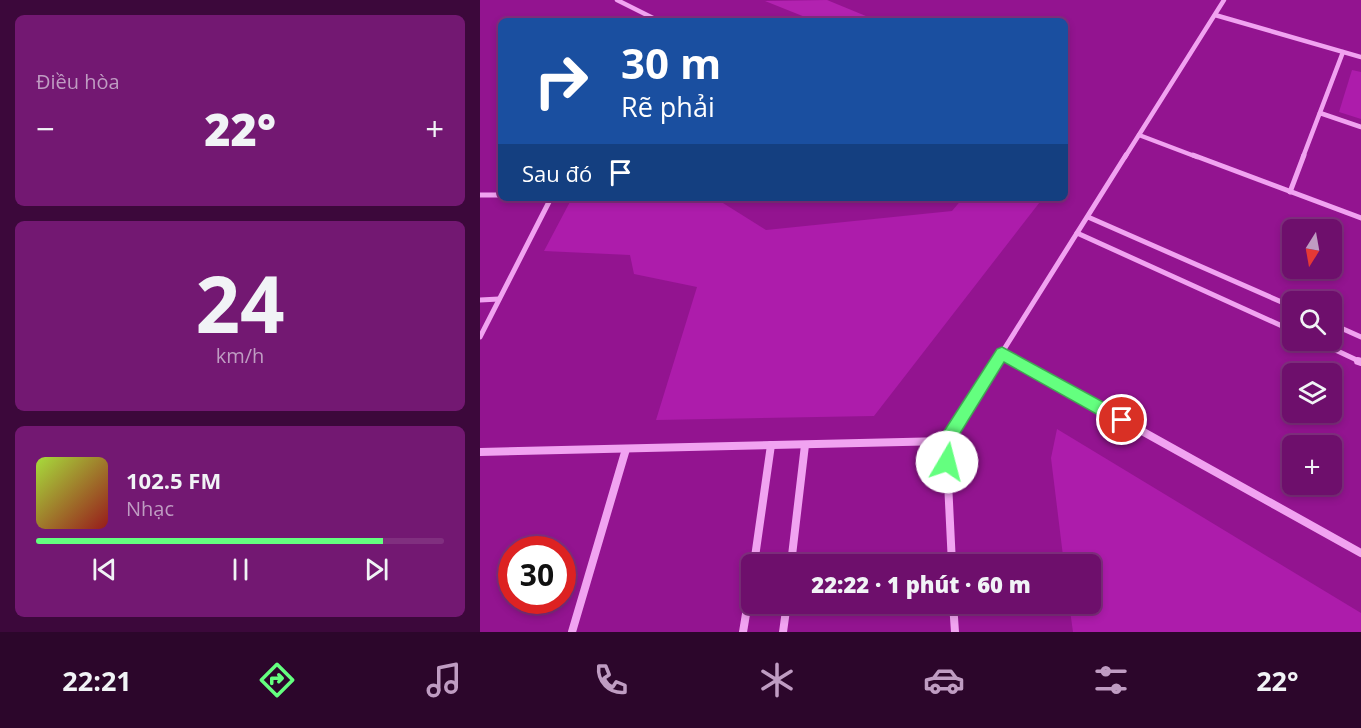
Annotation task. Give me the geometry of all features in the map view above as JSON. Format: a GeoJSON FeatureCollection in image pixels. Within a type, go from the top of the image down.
{"type":"FeatureCollection","features":[{"type":"Feature","properties":{"kind":"street"},"geometry":{"type":"LineString","coordinates":[[617,0],[653,18]]}},
{"type":"Feature","properties":{"kind":"street"},"geometry":{"type":"LineString","coordinates":[[952,554],[946,441],[1224,0]]}},
{"type":"Feature","properties":{"kind":"street"},"geometry":{"type":"LineString","coordinates":[[1215,15],[1361,57]]}},
{"type":"Feature","properties":{"kind":"street"},"geometry":{"type":"LineString","coordinates":[[1290,192],[1342,52]]}},
{"type":"Feature","properties":{"kind":"street"},"geometry":{"type":"LineString","coordinates":[[1320,113],[1361,126]]}},
{"type":"Feature","properties":{"kind":"street"},"geometry":{"type":"LineString","coordinates":[[1139,135],[1361,218]]}},
{"type":"Feature","properties":{"kind":"street"},"geometry":{"type":"LineString","coordinates":[[480,195],[498,195]]}},
{"type":"Feature","properties":{"kind":"street"},"geometry":{"type":"LineString","coordinates":[[480,337],[549,201]]}},
{"type":"Feature","properties":{"kind":"street"},"geometry":{"type":"LineString","coordinates":[[1088,217],[1282,302]]}},
{"type":"Feature","properties":{"kind":"street"},"geometry":{"type":"LineString","coordinates":[[1077,233],[1282,326]]}},
{"type":"Feature","properties":{"kind":"street"},"geometry":{"type":"LineString","coordinates":[[480,300],[500,299]]}},
{"type":"Feature","properties":{"kind":"street"},"geometry":{"type":"LineString","coordinates":[[1342,328],[1361,337]]}},
{"type":"Feature","properties":{"kind":"street"},"geometry":{"type":"LineString","coordinates":[[1338,351],[1361,362]]}},
{"type":"Feature","properties":{"kind":"street"},"geometry":{"type":"LineString","coordinates":[[1002,353],[1361,553]]}},
{"type":"Feature","properties":{"kind":"street"},"geometry":{"type":"LineString","coordinates":[[480,452],[946,441]]}},
{"type":"Feature","properties":{"kind":"street"},"geometry":{"type":"LineString","coordinates":[[755,554],[771,445]]}},
{"type":"Feature","properties":{"kind":"street"},"geometry":{"type":"LineString","coordinates":[[792,554],[805,445]]}},
{"type":"Feature","properties":{"kind":"street"},"geometry":{"type":"LineString","coordinates":[[572,632],[626,449]]}},
{"type":"Feature","properties":{"kind":"street"},"geometry":{"type":"LineString","coordinates":[[743,632],[746,614]]}},
{"type":"Feature","properties":{"kind":"street"},"geometry":{"type":"LineString","coordinates":[[783,632],[785,614]]}},
{"type":"Feature","properties":{"kind":"street"},"geometry":{"type":"LineString","coordinates":[[954,614],[955,632]]}},
{"type":"Feature","properties":{"kind":"shaded area"},"geometry":{"type":"Polygon","coordinates":[[[1352,70],[1361,72],[1361,119],[1339,112],[1352,70]]]}},
{"type":"Feature","properties":{"kind":"shaded area"},"geometry":{"type":"Polygon","coordinates":[[[570,201],[720,201],[766,230],[952,211],[960,201],[1041,201],[874,416],[656,420],[697,287],[634,274],[630,255],[544,251],[570,201]]]}},
{"type":"Feature","properties":{"kind":"shaded area"},"geometry":{"type":"Polygon","coordinates":[[[1057,429],[1361,613],[1361,632],[1073,632],[1071,614],[1101,614],[1101,554],[1063,554],[1051,458],[1057,429]]]}},
{"type":"Feature","properties":{"kind":"building"},"geometry":{"type":"Polygon","coordinates":[[[827,0],[871,18],[808,18],[765,1],[827,0]]]}},
{"type":"Feature","properties":{"kind":"route"},"geometry":{"type":"LineString","coordinates":[[947,462],[946,441],[1002,353],[1122,420]]}}]}
